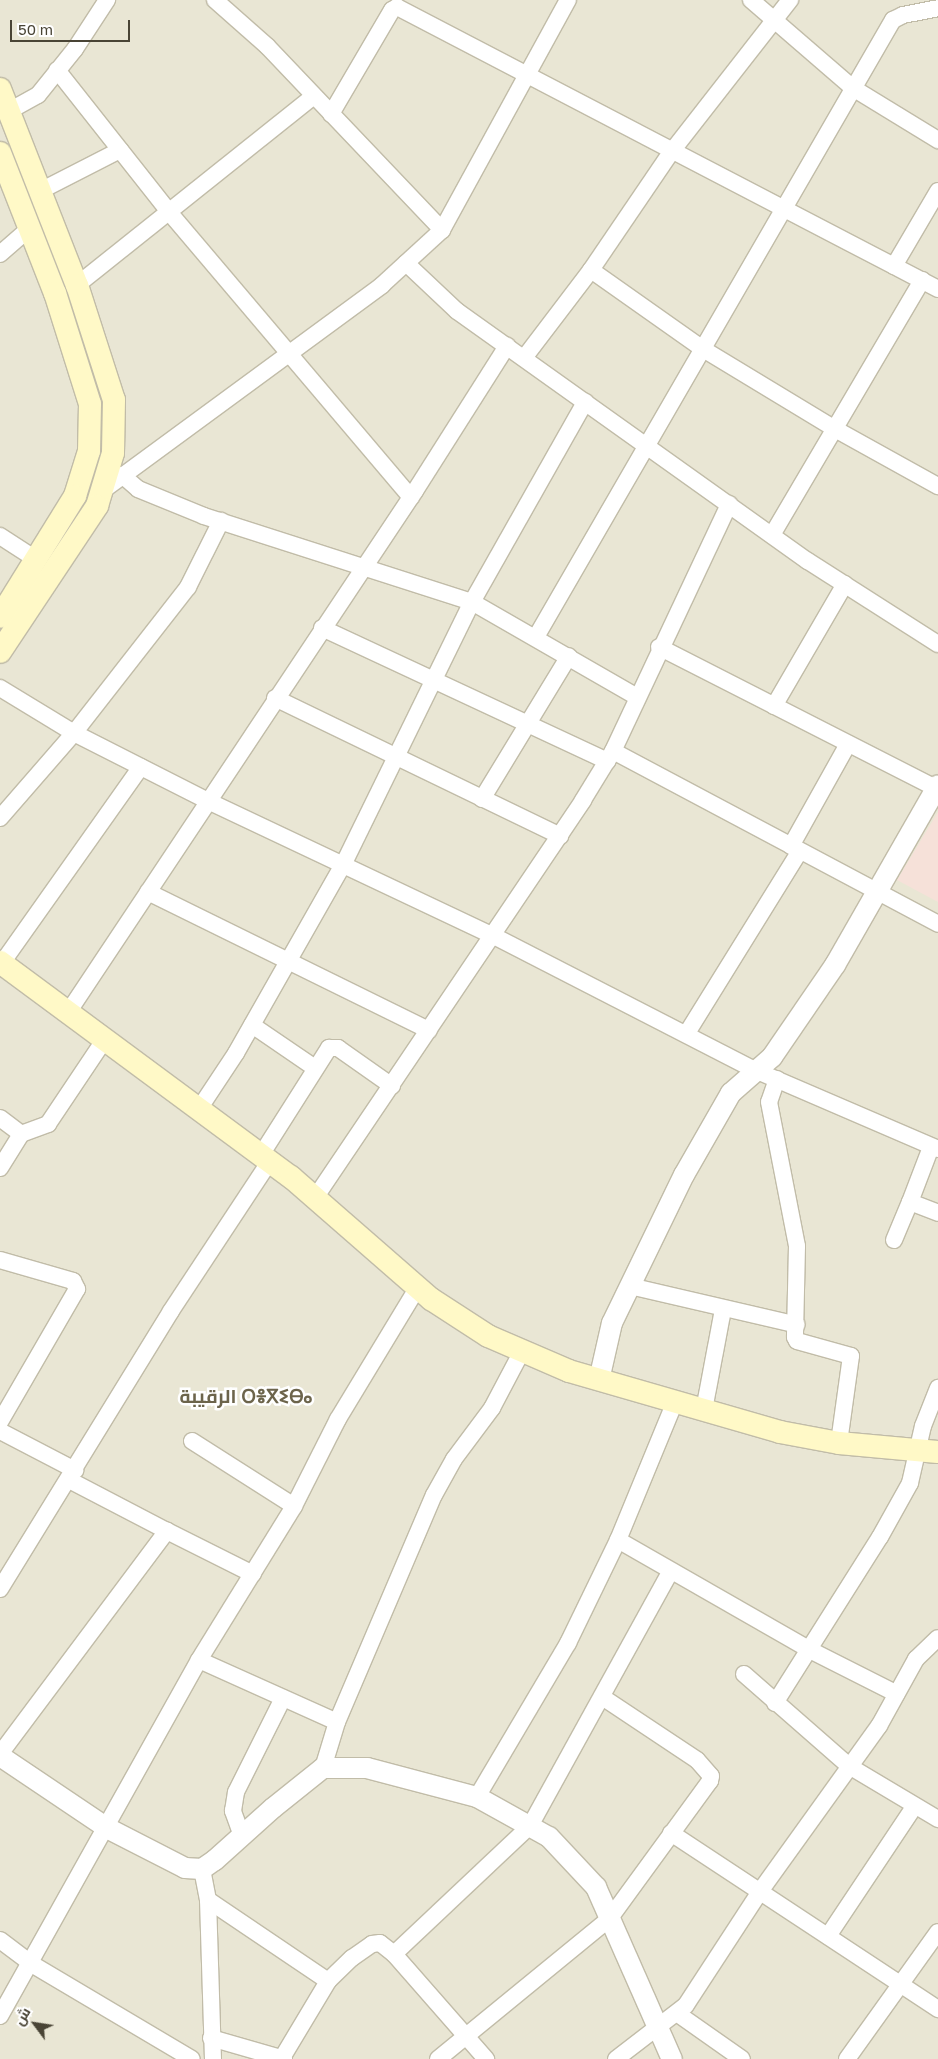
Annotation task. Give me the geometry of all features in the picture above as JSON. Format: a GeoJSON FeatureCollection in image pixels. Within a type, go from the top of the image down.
{"type":"FeatureCollection","features":[{"type":"Feature","properties":{"kind":"main road"},"geometry":{"type":"LineString","coordinates":[[0,89],[77,285],[114,400],[113,452],[97,506],[0,652]]}},
{"type":"Feature","properties":{"kind":"main road"},"geometry":{"type":"LineString","coordinates":[[0,154],[55,293],[90,404],[89,451],[75,496],[0,617]]}},
{"type":"Feature","properties":{"kind":"main road"},"geometry":{"type":"LineString","coordinates":[[1,963],[265,1158],[315,1198],[418,1287],[488,1336],[599,1380],[780,1432],[840,1443],[929,1450]]}},
{"type":"Feature","properties":{"kind":"street"},"geometry":{"type":"LineString","coordinates":[[9,111],[38,94],[107,0]]}},
{"type":"Feature","properties":{"kind":"street"},"geometry":{"type":"LineString","coordinates":[[215,0],[267,46],[442,230]]}},
{"type":"Feature","properties":{"kind":"street"},"geometry":{"type":"LineString","coordinates":[[102,491],[382,285],[442,230],[568,0]]}},
{"type":"Feature","properties":{"kind":"street"},"geometry":{"type":"LineString","coordinates":[[751,0],[853,88],[938,140]]}},
{"type":"Feature","properties":{"kind":"street"},"geometry":{"type":"LineString","coordinates":[[524,358],[590,270],[672,151],[776,21],[790,0]]}},
{"type":"Feature","properties":{"kind":"street"},"geometry":{"type":"LineString","coordinates":[[331,114],[392,10],[397,7],[526,77],[938,289]]}},
{"type":"Feature","properties":{"kind":"street"},"geometry":{"type":"LineString","coordinates":[[536,636],[645,445],[703,349],[782,208],[893,20],[903,15],[938,8]]}},
{"type":"Feature","properties":{"kind":"street"},"geometry":{"type":"LineString","coordinates":[[57,70],[169,212],[411,497]]}},
{"type":"Feature","properties":{"kind":"street"},"geometry":{"type":"LineString","coordinates":[[77,285],[314,96]]}},
{"type":"Feature","properties":{"kind":"street"},"geometry":{"type":"LineString","coordinates":[[40,191],[120,150]]}},
{"type":"Feature","properties":{"kind":"street"},"geometry":{"type":"LineString","coordinates":[[894,266],[938,191]]}},
{"type":"Feature","properties":{"kind":"street"},"geometry":{"type":"LineString","coordinates":[[0,254],[29,228]]}},
{"type":"Feature","properties":{"kind":"street"},"geometry":{"type":"LineString","coordinates":[[406,263],[457,311],[772,535],[938,644]]}},
{"type":"Feature","properties":{"kind":"street"},"geometry":{"type":"LineString","coordinates":[[590,270],[703,349],[835,430],[938,486]]}},
{"type":"Feature","properties":{"kind":"street"},"geometry":{"type":"LineString","coordinates":[[772,535],[922,280]]}},
{"type":"Feature","properties":{"kind":"street"},"geometry":{"type":"LineString","coordinates":[[68,1011],[275,698],[411,497],[507,346]]}},
{"type":"Feature","properties":{"kind":"street"},"geometry":{"type":"LineString","coordinates":[[199,1109],[252,1025],[343,865],[472,602],[585,402]]}},
{"type":"Feature","properties":{"kind":"street"},"geometry":{"type":"LineString","coordinates":[[122,476],[138,490],[221,521],[472,602],[536,636],[637,697]]}},
{"type":"Feature","properties":{"kind":"street"},"geometry":{"type":"LineString","coordinates":[[315,1198],[560,836],[610,756],[659,647],[729,504]]}},
{"type":"Feature","properties":{"kind":"street"},"geometry":{"type":"LineString","coordinates":[[0,818],[74,732],[188,587],[221,521]]}},
{"type":"Feature","properties":{"kind":"street"},"geometry":{"type":"LineString","coordinates":[[0,536],[37,560]]}},
{"type":"Feature","properties":{"kind":"street"},"geometry":{"type":"LineString","coordinates":[[774,706],[845,584]]}},
{"type":"Feature","properties":{"kind":"street"},"geometry":{"type":"LineString","coordinates":[[322,628],[528,723],[610,756],[795,848],[938,924]]}},
{"type":"Feature","properties":{"kind":"street"},"geometry":{"type":"LineString","coordinates":[[599,1380],[612,1323],[684,1175],[731,1093],[772,1057],[835,966],[937,788],[659,647]]}},
{"type":"Feature","properties":{"kind":"street"},"geometry":{"type":"LineString","coordinates":[[482,799],[569,656]]}},
{"type":"Feature","properties":{"kind":"street"},"geometry":{"type":"LineString","coordinates":[[0,688],[74,732],[208,801],[492,935],[757,1070],[935,1148],[894,1240]]}},
{"type":"Feature","properties":{"kind":"street"},"geometry":{"type":"LineString","coordinates":[[275,698],[560,836]]}},
{"type":"Feature","properties":{"kind":"street"},"geometry":{"type":"LineString","coordinates":[[687,1033],[795,848],[848,744]]}},
{"type":"Feature","properties":{"kind":"street"},"geometry":{"type":"LineString","coordinates":[[1,963],[141,767]]}},
{"type":"Feature","properties":{"kind":"street"},"geometry":{"type":"LineString","coordinates":[[148,892],[429,1030]]}},
{"type":"Feature","properties":{"kind":"street"},"geometry":{"type":"LineString","coordinates":[[252,1025],[315,1068]]}},
{"type":"Feature","properties":{"kind":"street"},"geometry":{"type":"LineString","coordinates":[[0,1168],[21,1134],[48,1124],[105,1038]]}},
{"type":"Feature","properties":{"kind":"street"},"geometry":{"type":"LineString","coordinates":[[0,1589],[72,1475],[265,1158],[315,1068],[334,1046],[392,1086]]}},
{"type":"Feature","properties":{"kind":"street"},"geometry":{"type":"LineString","coordinates":[[777,1079],[769,1102],[797,1246],[797,1341],[851,1356],[840,1443]]}},
{"type":"Feature","properties":{"kind":"street"},"geometry":{"type":"LineString","coordinates":[[0,1118],[21,1134]]}},
{"type":"Feature","properties":{"kind":"street"},"geometry":{"type":"LineString","coordinates":[[910,1202],[938,1213]]}},
{"type":"Feature","properties":{"kind":"street"},"geometry":{"type":"LineString","coordinates":[[0,1260],[73,1281],[77,1289],[2,1413]]}},
{"type":"Feature","properties":{"kind":"street"},"geometry":{"type":"LineString","coordinates":[[630,1286],[797,1325]]}},
{"type":"Feature","properties":{"kind":"street"},"geometry":{"type":"LineString","coordinates":[[0,2016],[107,1828],[199,1660],[294,1506],[338,1419],[418,1287]]}},
{"type":"Feature","properties":{"kind":"street"},"geometry":{"type":"LineString","coordinates":[[704,1410],[724,1309]]}},
{"type":"Feature","properties":{"kind":"street"},"geometry":{"type":"LineString","coordinates":[[166,1531],[0,1755],[107,1828],[185,1868],[202,1869],[323,1768],[337,1722],[434,1494],[454,1459],[492,1408],[522,1351]]}},
{"type":"Feature","properties":{"kind":"street"},"geometry":{"type":"LineString","coordinates":[[775,1702],[810,1650],[929,1450],[924,1426],[938,1388]]}},
{"type":"Feature","properties":{"kind":"street"},"geometry":{"type":"LineString","coordinates":[[477,1797],[568,1643],[618,1540],[675,1402]]}},
{"type":"Feature","properties":{"kind":"street"},"geometry":{"type":"LineString","coordinates":[[0,1431],[166,1531],[253,1574]]}},
{"type":"Feature","properties":{"kind":"street"},"geometry":{"type":"LineString","coordinates":[[192,1441],[294,1506]]}},
{"type":"Feature","properties":{"kind":"street"},"geometry":{"type":"LineString","coordinates":[[618,1540],[810,1650],[897,1694]]}},
{"type":"Feature","properties":{"kind":"street"},"geometry":{"type":"LineString","coordinates":[[394,1954],[530,1826],[672,1571]]}},
{"type":"Feature","properties":{"kind":"street"},"geometry":{"type":"LineString","coordinates":[[616,2059],[658,2025],[678,2014],[761,1890],[848,1766],[879,1726],[922,1650],[937,1640]]}},
{"type":"Feature","properties":{"kind":"street"},"geometry":{"type":"LineString","coordinates":[[199,1660],[337,1722]]}},
{"type":"Feature","properties":{"kind":"street"},"geometry":{"type":"LineString","coordinates":[[744,1674],[848,1766],[914,1807],[938,1819]]}},
{"type":"Feature","properties":{"kind":"street"},"geometry":{"type":"LineString","coordinates":[[438,2059],[610,1918],[711,1776],[697,1760],[602,1697]]}},
{"type":"Feature","properties":{"kind":"street"},"geometry":{"type":"LineString","coordinates":[[242,1836],[232,1811],[236,1792],[283,1698]]}},
{"type":"Feature","properties":{"kind":"street"},"geometry":{"type":"LineString","coordinates":[[323,1768],[367,1768],[477,1797],[549,1836],[596,1887],[672,2059]]}},
{"type":"Feature","properties":{"kind":"street"},"geometry":{"type":"LineString","coordinates":[[828,1936],[914,1807]]}},
{"type":"Feature","properties":{"kind":"street"},"geometry":{"type":"LineString","coordinates":[[672,1833],[761,1890],[938,2009]]}},
{"type":"Feature","properties":{"kind":"street"},"geometry":{"type":"LineString","coordinates":[[202,1869],[208,1900],[212,2059]]}},
{"type":"Feature","properties":{"kind":"street"},"geometry":{"type":"LineString","coordinates":[[208,1900],[328,1981]]}},
{"type":"Feature","properties":{"kind":"street"},"geometry":{"type":"LineString","coordinates":[[847,2059],[938,1932]]}},
{"type":"Feature","properties":{"kind":"street"},"geometry":{"type":"LineString","coordinates":[[0,1940],[30,1964],[192,2059]]}},
{"type":"Feature","properties":{"kind":"street"},"geometry":{"type":"LineString","coordinates":[[211,2038],[283,2059],[328,1981],[372,1944],[380,1942],[394,1954],[467,2035],[486,2059]]}},
{"type":"Feature","properties":{"kind":"street"},"geometry":{"type":"LineString","coordinates":[[678,2014],[742,2059]]}},
{"type":"Feature","properties":{"kind":"shaded area"},"geometry":{"type":"Polygon","coordinates":[[[0,0],[938,0],[938,2059],[0,2059],[0,0]]]}},
{"type":"Feature","properties":{"kind":"shaded area"},"geometry":{"type":"Polygon","coordinates":[[[938,812],[938,902],[897,880],[938,812]]]}},
{"type":"Feature","properties":{"kind":"district","name":"الرقيبة ⵔⴻⴳⵉⴱⴰ"},"geometry":{"type":"Point","coordinates":[246,1396]}}]}
